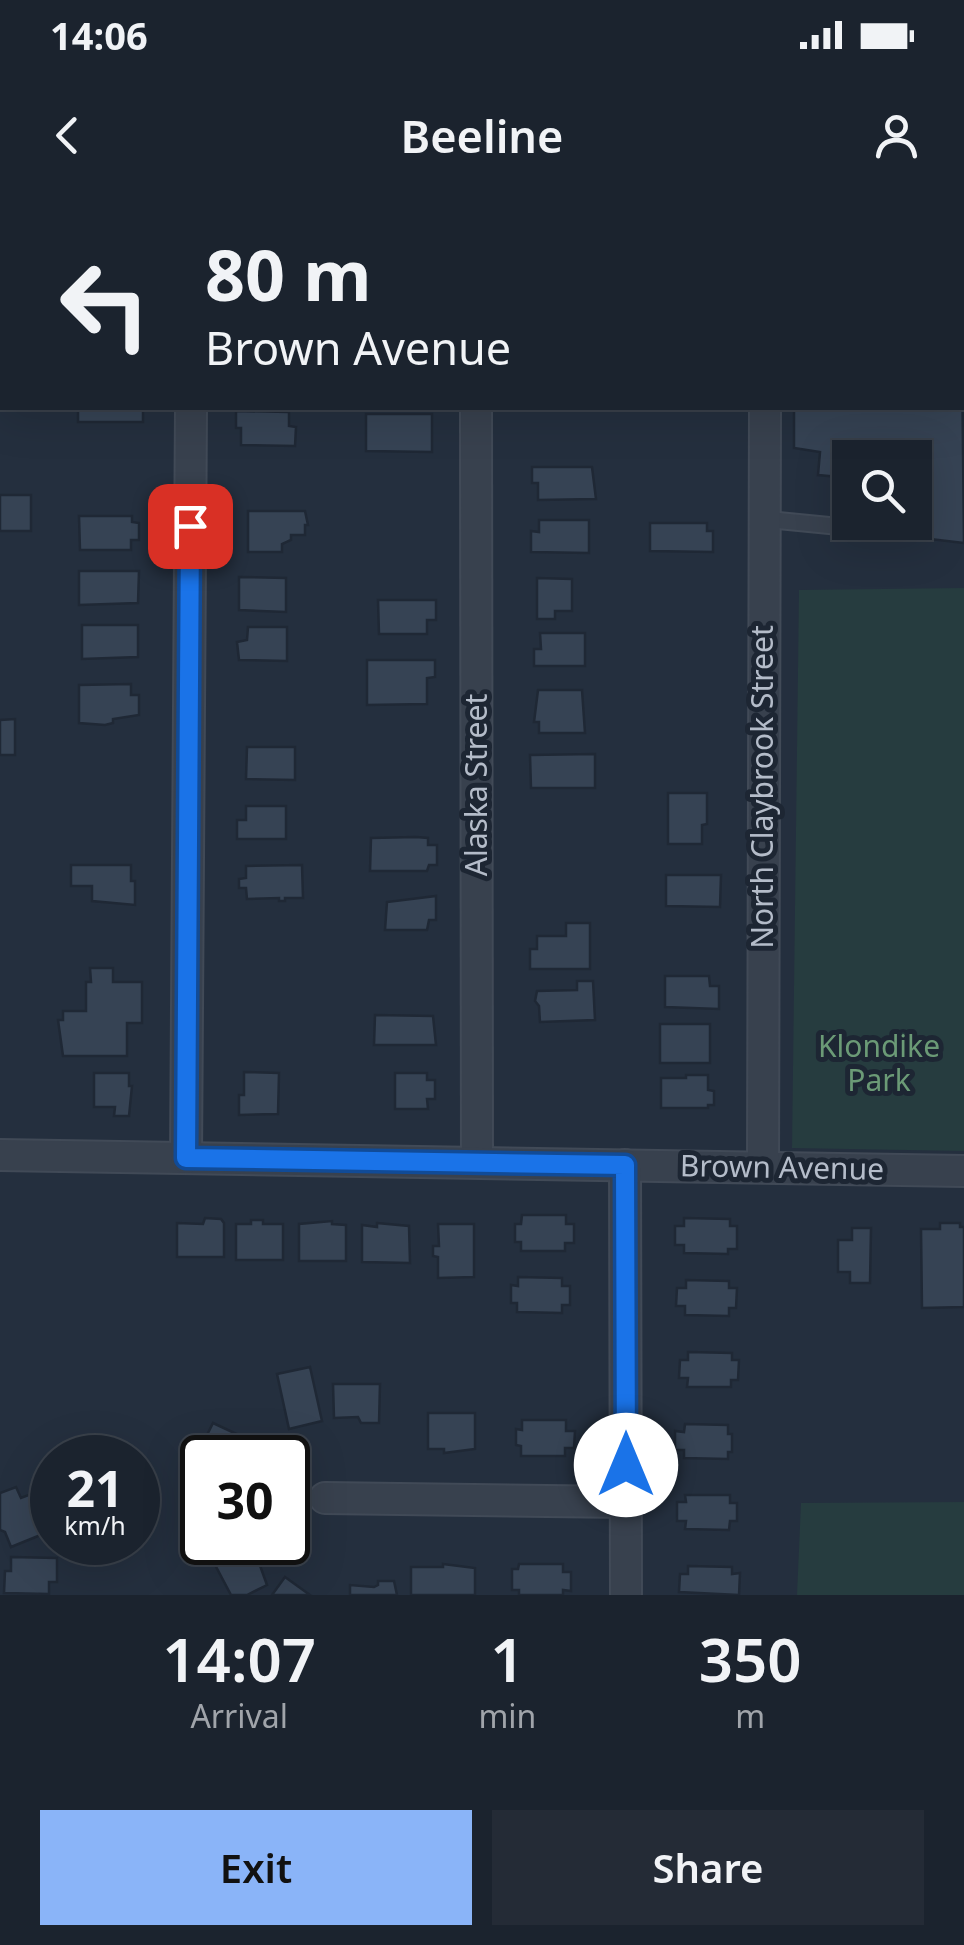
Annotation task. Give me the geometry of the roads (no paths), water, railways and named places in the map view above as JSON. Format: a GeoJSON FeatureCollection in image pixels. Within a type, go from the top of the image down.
{"type":"FeatureCollection","features":[{"type":"Feature","properties":{"kind":"street"},"geometry":{"type":"LineString","coordinates":[[186,1158],[191,410]]}},
{"type":"Feature","properties":{"kind":"street","name":"Alaska Street"},"geometry":{"type":"LineString","coordinates":[[476,410],[477,1162]]}},
{"type":"Feature","properties":{"kind":"street","name":"North Claybrook Street"},"geometry":{"type":"LineString","coordinates":[[764,1168],[765,410]]}},
{"type":"Feature","properties":{"kind":"street","name":"Brown Avenue"},"geometry":{"type":"LineString","coordinates":[[0,1155],[964,1171]]}},
{"type":"Feature","properties":{"kind":"street"},"geometry":{"type":"LineString","coordinates":[[625,1165],[626,1595]]}},
{"type":"Feature","properties":{"kind":"street"},"geometry":{"type":"LineString","coordinates":[[325,1498],[626,1502]]}},
{"type":"Feature","properties":{"kind":"lane"},"geometry":{"type":"LineString","coordinates":[[763,519],[832,526]]}},
{"type":"Feature","properties":{"kind":"park label","name":"Klondike Park"},"geometry":{"type":"Point","coordinates":[879,1064]}}]}
